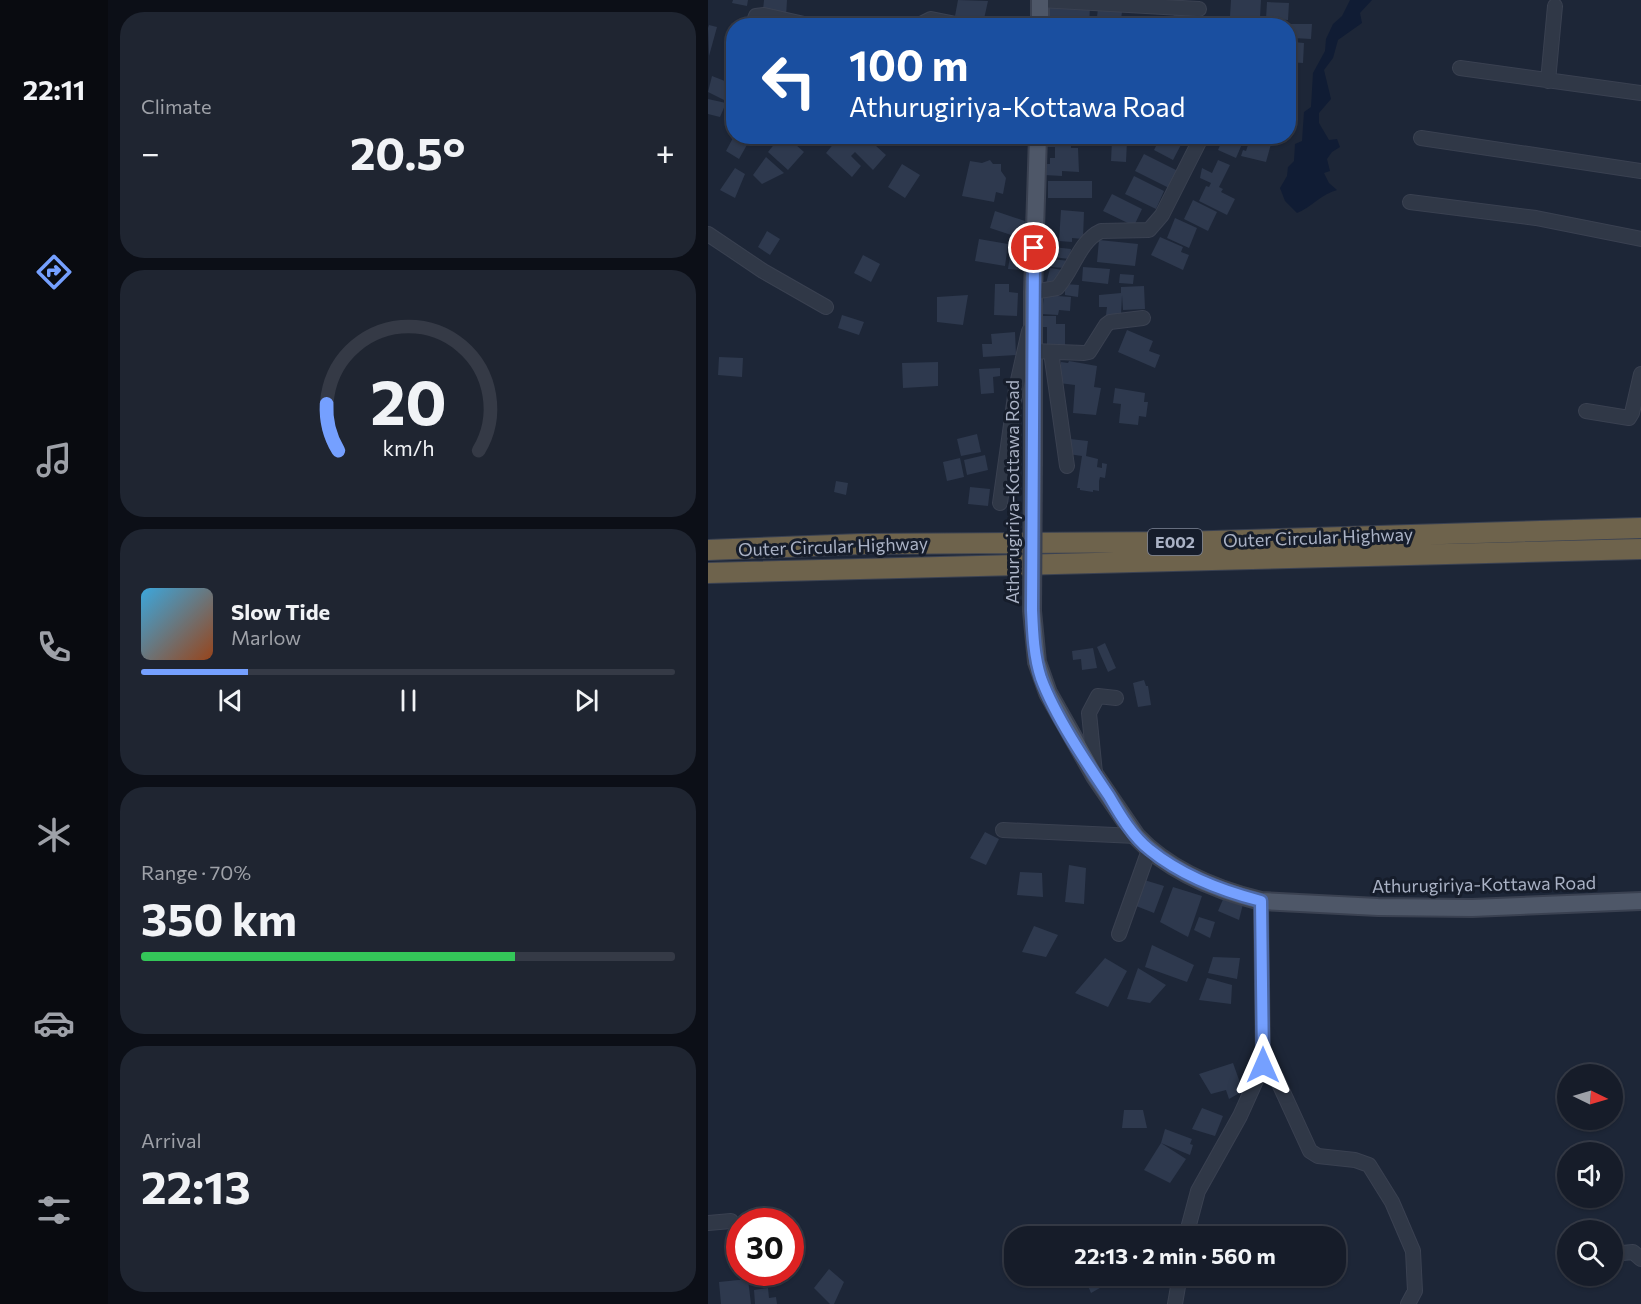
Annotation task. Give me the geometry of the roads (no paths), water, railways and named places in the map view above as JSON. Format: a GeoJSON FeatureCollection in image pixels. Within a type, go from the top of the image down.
{"type":"FeatureCollection","features":[{"type":"Feature","properties":{"kind":"highway","name":"Outer Circular Highway"},"geometry":{"type":"LineString","coordinates":[[708,550],[861,544],[1179,542],[1641,528]]}},
{"type":"Feature","properties":{"kind":"highway","name":"Outer Circular Highway"},"geometry":{"type":"LineString","coordinates":[[708,573],[1641,549]]}},
{"type":"Feature","properties":{"kind":"main road"},"geometry":{"type":"LineString","coordinates":[[1040,0],[1040,18]]}},
{"type":"Feature","properties":{"kind":"main road","name":"Athurugiriya-Kottawa Road"},"geometry":{"type":"LineString","coordinates":[[1038,144],[1033,292],[1032,610],[1037,662],[1041,678],[1073,739],[1095,776],[1137,836],[1149,850],[1190,876],[1261,901],[1378,907],[1472,908],[1641,901]]}},
{"type":"Feature","properties":{"kind":"street"},"geometry":{"type":"LineString","coordinates":[[1040,0],[1199,10]]}},
{"type":"Feature","properties":{"kind":"street"},"geometry":{"type":"LineString","coordinates":[[1548,81],[1555,6]]}},
{"type":"Feature","properties":{"kind":"street"},"geometry":{"type":"LineString","coordinates":[[755,18],[764,15],[777,18]]}},
{"type":"Feature","properties":{"kind":"street"},"geometry":{"type":"LineString","coordinates":[[1460,68],[1641,93]]}},
{"type":"Feature","properties":{"kind":"street"},"geometry":{"type":"LineString","coordinates":[[1421,138],[1641,171]]}},
{"type":"Feature","properties":{"kind":"street"},"geometry":{"type":"LineString","coordinates":[[1033,292],[1057,288],[1087,241],[1094,234],[1101,231],[1149,230],[1155,225],[1198,144]]}},
{"type":"Feature","properties":{"kind":"street"},"geometry":{"type":"LineString","coordinates":[[1410,202],[1536,218],[1641,239]]}},
{"type":"Feature","properties":{"kind":"street"},"geometry":{"type":"LineString","coordinates":[[708,234],[826,307]]}},
{"type":"Feature","properties":{"kind":"street"},"geometry":{"type":"LineString","coordinates":[[1000,503],[1016,389],[1033,315]]}},
{"type":"Feature","properties":{"kind":"street"},"geometry":{"type":"LineString","coordinates":[[1033,351],[1079,354],[1089,352],[1110,322],[1143,318]]}},
{"type":"Feature","properties":{"kind":"street"},"geometry":{"type":"LineString","coordinates":[[1051,352],[1067,466]]}},
{"type":"Feature","properties":{"kind":"street"},"geometry":{"type":"LineString","coordinates":[[1586,411],[1629,417],[1632,413],[1641,374]]}},
{"type":"Feature","properties":{"kind":"street"},"geometry":{"type":"LineString","coordinates":[[1095,776],[1089,713],[1098,696],[1116,698]]}},
{"type":"Feature","properties":{"kind":"street"},"geometry":{"type":"LineString","coordinates":[[1003,830],[1137,836]]}},
{"type":"Feature","properties":{"kind":"street"},"geometry":{"type":"LineString","coordinates":[[1119,934],[1149,850]]}},
{"type":"Feature","properties":{"kind":"street"},"geometry":{"type":"LineString","coordinates":[[1189,1226],[1198,1191],[1240,1116],[1263,1065],[1261,901]]}},
{"type":"Feature","properties":{"kind":"street"},"geometry":{"type":"LineString","coordinates":[[1263,1065],[1277,1079],[1310,1151],[1318,1156],[1355,1160],[1370,1165],[1392,1202],[1413,1251],[1415,1291],[1408,1304]]}},
{"type":"Feature","properties":{"kind":"street"},"geometry":{"type":"LineString","coordinates":[[708,1223],[726,1221]]}},
{"type":"Feature","properties":{"kind":"street"},"geometry":{"type":"LineString","coordinates":[[1623,1253],[1633,1252],[1641,1259]]}},
{"type":"Feature","properties":{"kind":"street"},"geometry":{"type":"LineString","coordinates":[[1175,1304],[1178,1286]]}},
{"type":"Feature","properties":{"kind":"water"},"geometry":{"type":"Polygon","coordinates":[[[1350,0],[1372,0],[1360,13],[1362,23],[1338,40],[1333,58],[1324,70],[1331,99],[1319,113],[1319,123],[1329,140],[1337,139],[1340,147],[1327,159],[1330,171],[1324,173],[1329,183],[1337,190],[1326,194],[1297,213],[1285,201],[1280,188],[1287,176],[1288,167],[1294,161],[1295,144],[1302,141],[1304,112],[1311,107],[1313,73],[1325,51],[1326,39],[1333,24],[1342,16],[1350,0]]]}}]}
